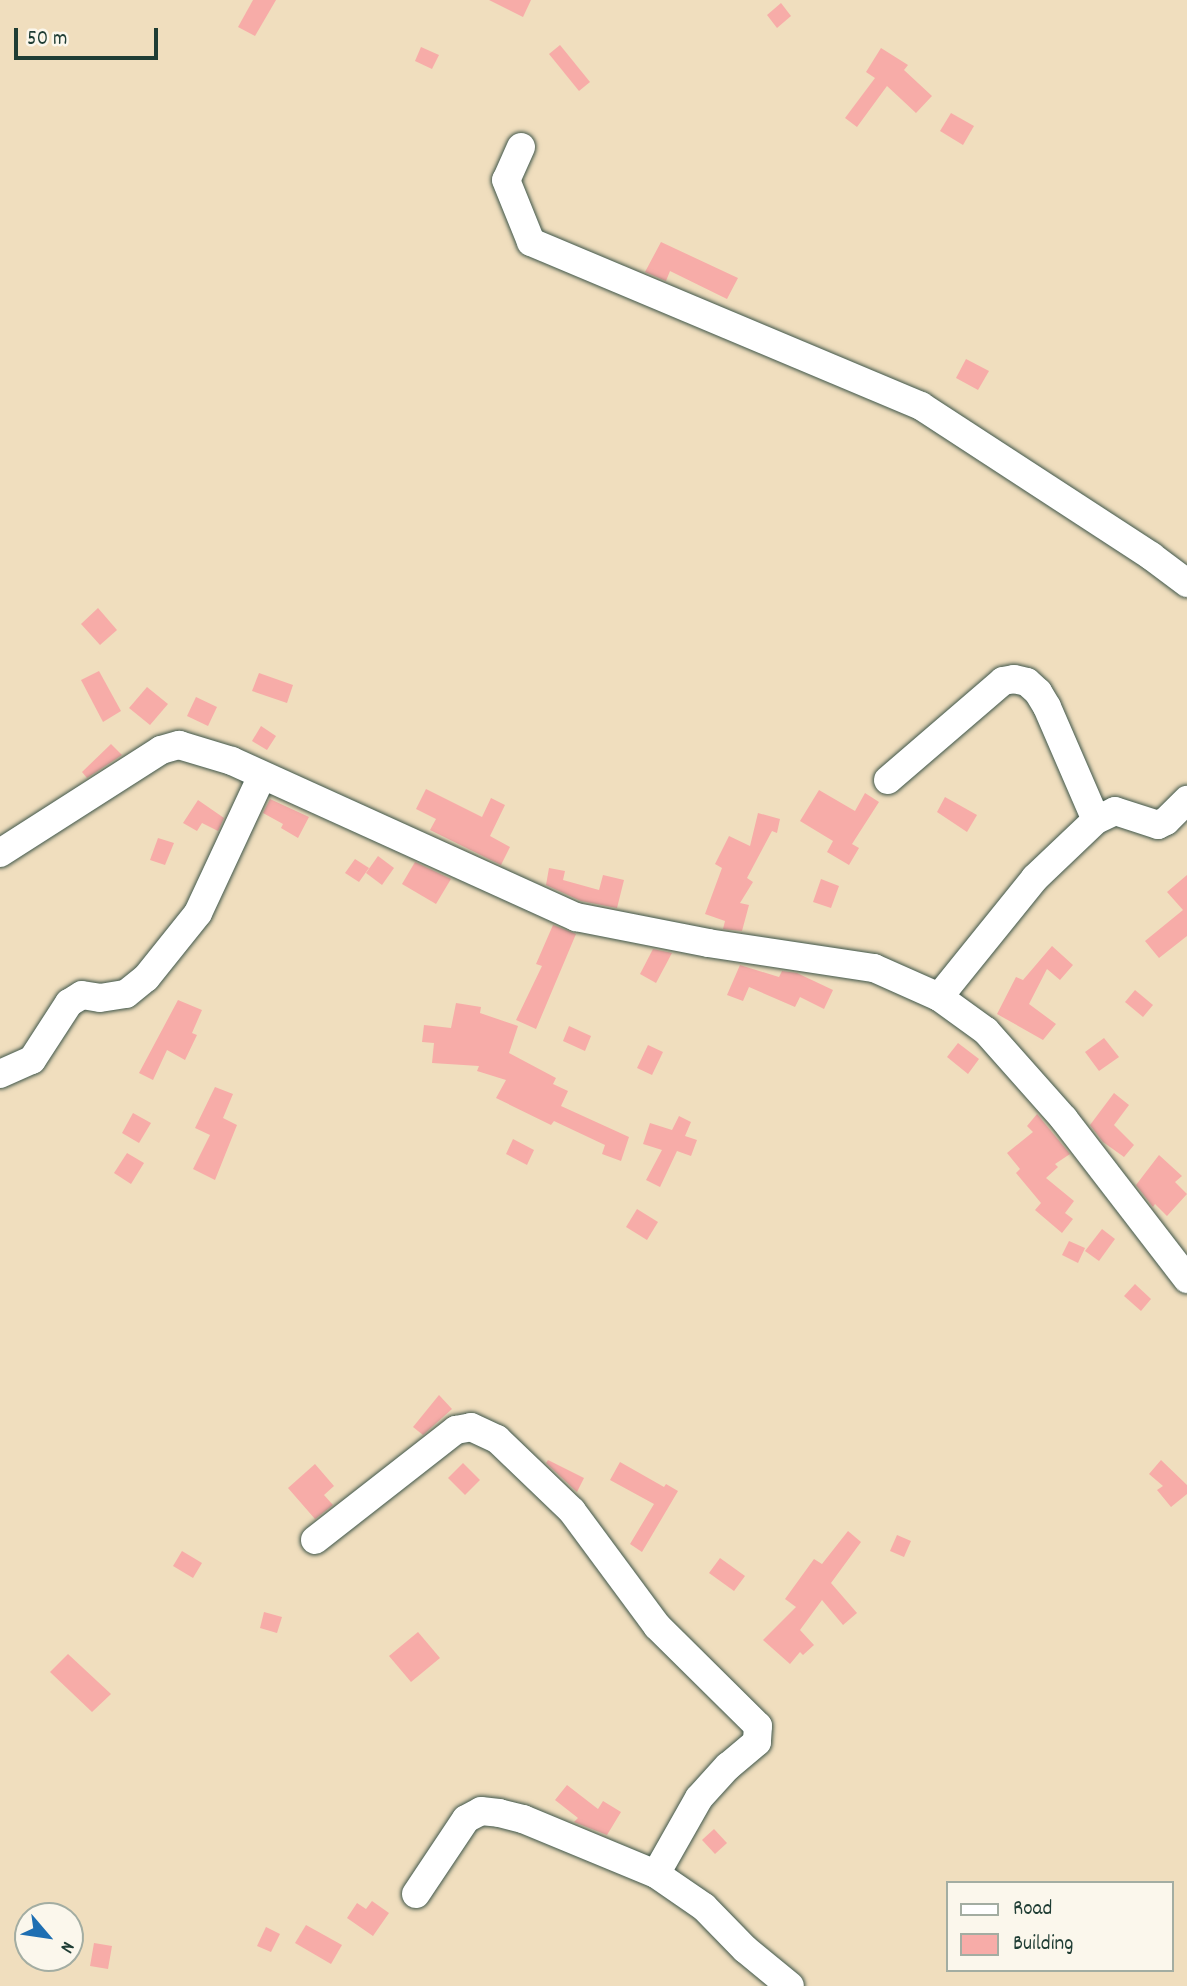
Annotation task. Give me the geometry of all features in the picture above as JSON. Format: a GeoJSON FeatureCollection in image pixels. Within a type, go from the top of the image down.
{"type":"FeatureCollection","features":[{"type":"Feature","properties":{"kind":"street"},"geometry":{"type":"LineString","coordinates":[[521,147],[506,180],[524,233],[531,242],[921,406],[1151,556],[1187,583]]}},
{"type":"Feature","properties":{"kind":"street"},"geometry":{"type":"LineString","coordinates":[[888,780],[1003,681],[1027,682],[1047,707],[1096,820]]}},
{"type":"Feature","properties":{"kind":"street"},"geometry":{"type":"LineString","coordinates":[[0,853],[161,750],[180,746],[198,750],[262,776],[576,917],[708,943],[874,968],[939,998],[986,1031],[1047,1099],[1187,1279]]}},
{"type":"Feature","properties":{"kind":"street"},"geometry":{"type":"LineString","coordinates":[[0,1074],[32,1060],[69,1003],[82,995],[100,998],[126,994],[146,978],[198,913],[262,776]]}},
{"type":"Feature","properties":{"kind":"street"},"geometry":{"type":"LineString","coordinates":[[939,998],[1035,878],[1096,820],[1115,811],[1158,825],[1166,821],[1187,800]]}},
{"type":"Feature","properties":{"kind":"street"},"geometry":{"type":"LineString","coordinates":[[315,1540],[456,1430],[471,1427],[497,1439],[572,1511],[657,1626],[758,1726],[757,1742],[723,1771],[699,1797],[656,1874]]}},
{"type":"Feature","properties":{"kind":"street"},"geometry":{"type":"LineString","coordinates":[[416,1894],[466,1819],[481,1811],[523,1819],[656,1874],[704,1907],[745,1949],[790,1986]]}},
{"type":"Feature","properties":{"kind":"building"},"geometry":{"type":"Polygon","coordinates":[[[253,0],[276,0],[255,36],[238,27],[253,0]]]}},
{"type":"Feature","properties":{"kind":"building"},"geometry":{"type":"Polygon","coordinates":[[[489,0],[531,0],[523,17],[489,0]]]}},
{"type":"Feature","properties":{"kind":"building"},"geometry":{"type":"Polygon","coordinates":[[[781,3],[791,16],[777,28],[767,15],[781,3]]]}},
{"type":"Feature","properties":{"kind":"building"},"geometry":{"type":"Polygon","coordinates":[[[560,45],[590,82],[579,91],[549,54],[560,45]]]}},
{"type":"Feature","properties":{"kind":"building"},"geometry":{"type":"Polygon","coordinates":[[[421,47],[439,55],[432,69],[415,61],[421,47]]]}},
{"type":"Feature","properties":{"kind":"building"},"geometry":{"type":"Polygon","coordinates":[[[881,48],[908,65],[904,70],[932,96],[916,113],[887,86],[857,127],[845,118],[875,78],[866,72],[881,48]]]}},
{"type":"Feature","properties":{"kind":"building"},"geometry":{"type":"Polygon","coordinates":[[[951,113],[974,126],[963,145],[940,131],[951,113]]]}},
{"type":"Feature","properties":{"kind":"building"},"geometry":{"type":"Polygon","coordinates":[[[661,242],[738,278],[727,299],[670,271],[666,281],[645,272],[661,242]]]}},
{"type":"Feature","properties":{"kind":"building"},"geometry":{"type":"Polygon","coordinates":[[[966,359],[989,371],[978,390],[956,378],[966,359]]]}},
{"type":"Feature","properties":{"kind":"building"},"geometry":{"type":"Polygon","coordinates":[[[98,608],[117,630],[100,645],[81,624],[98,608]]]}},
{"type":"Feature","properties":{"kind":"building"},"geometry":{"type":"Polygon","coordinates":[[[99,671],[121,711],[103,722],[81,680],[99,671]]]}},
{"type":"Feature","properties":{"kind":"building"},"geometry":{"type":"Polygon","coordinates":[[[259,673],[293,685],[287,703],[252,691],[259,673]]]}},
{"type":"Feature","properties":{"kind":"building"},"geometry":{"type":"Polygon","coordinates":[[[147,687],[168,704],[150,725],[129,708],[147,687]]]}},
{"type":"Feature","properties":{"kind":"building"},"geometry":{"type":"Polygon","coordinates":[[[196,697],[217,707],[208,726],[187,716],[196,697]]]}},
{"type":"Feature","properties":{"kind":"building"},"geometry":{"type":"Polygon","coordinates":[[[261,726],[276,736],[267,750],[252,741],[261,726]]]}},
{"type":"Feature","properties":{"kind":"building"},"geometry":{"type":"Polygon","coordinates":[[[111,744],[122,755],[87,778],[82,772],[111,744]]]}},
{"type":"Feature","properties":{"kind":"building"},"geometry":{"type":"Polygon","coordinates":[[[426,789],[482,817],[491,798],[505,805],[490,836],[510,847],[501,865],[430,830],[436,819],[416,809],[426,789]]]}},
{"type":"Feature","properties":{"kind":"building"},"geometry":{"type":"Polygon","coordinates":[[[819,790],[855,811],[865,793],[879,802],[852,844],[859,848],[849,865],[827,852],[833,841],[800,821],[819,790]]]}},
{"type":"Feature","properties":{"kind":"building"},"geometry":{"type":"Polygon","coordinates":[[[945,797],[977,815],[967,832],[937,812],[945,797]]]}},
{"type":"Feature","properties":{"kind":"building"},"geometry":{"type":"Polygon","coordinates":[[[270,799],[309,817],[298,838],[281,828],[283,824],[263,813],[270,799]]]}},
{"type":"Feature","properties":{"kind":"building"},"geometry":{"type":"Polygon","coordinates":[[[198,800],[224,818],[218,831],[202,823],[197,831],[183,823],[198,800]]]}},
{"type":"Feature","properties":{"kind":"building"},"geometry":{"type":"Polygon","coordinates":[[[758,813],[780,819],[777,833],[772,831],[747,878],[753,882],[740,903],[749,905],[742,931],[723,929],[725,921],[705,914],[722,868],[715,864],[729,836],[750,846],[758,813]]]}},
{"type":"Feature","properties":{"kind":"building"},"geometry":{"type":"Polygon","coordinates":[[[158,838],[174,843],[165,865],[150,860],[158,838]]]}},
{"type":"Feature","properties":{"kind":"building"},"geometry":{"type":"Polygon","coordinates":[[[378,856],[394,868],[382,885],[366,873],[378,856]]]}},
{"type":"Feature","properties":{"kind":"building"},"geometry":{"type":"Polygon","coordinates":[[[355,859],[369,868],[359,882],[345,873],[355,859]]]}},
{"type":"Feature","properties":{"kind":"building"},"geometry":{"type":"Polygon","coordinates":[[[415,862],[451,879],[436,904],[402,884],[415,862]]]}},
{"type":"Feature","properties":{"kind":"building"},"geometry":{"type":"Polygon","coordinates":[[[549,868],[565,871],[563,880],[599,890],[603,875],[624,880],[617,908],[581,901],[546,885],[549,868]]]}},
{"type":"Feature","properties":{"kind":"building"},"geometry":{"type":"Polygon","coordinates":[[[1187,875],[1187,936],[1159,958],[1145,941],[1183,910],[1167,892],[1187,875]]]}},
{"type":"Feature","properties":{"kind":"building"},"geometry":{"type":"Polygon","coordinates":[[[821,879],[839,886],[831,908],[813,902],[821,879]]]}},
{"type":"Feature","properties":{"kind":"building"},"geometry":{"type":"Polygon","coordinates":[[[553,925],[576,934],[536,1029],[516,1020],[542,966],[536,964],[553,925]]]}},
{"type":"Feature","properties":{"kind":"building"},"geometry":{"type":"Polygon","coordinates":[[[1052,946],[1073,965],[1060,980],[1047,969],[1029,1004],[1056,1024],[1043,1040],[997,1014],[1016,977],[1023,980],[1052,946]]]}},
{"type":"Feature","properties":{"kind":"building"},"geometry":{"type":"Polygon","coordinates":[[[653,949],[672,953],[656,983],[640,974],[653,949]]]}},
{"type":"Feature","properties":{"kind":"building"},"geometry":{"type":"Polygon","coordinates":[[[740,965],[779,977],[782,971],[797,973],[833,990],[824,1009],[800,997],[795,1007],[749,987],[743,1001],[727,995],[740,965]]]}},
{"type":"Feature","properties":{"kind":"building"},"geometry":{"type":"Polygon","coordinates":[[[1135,990],[1153,1005],[1143,1017],[1125,1002],[1135,990]]]}},
{"type":"Feature","properties":{"kind":"building"},"geometry":{"type":"Polygon","coordinates":[[[178,1000],[202,1010],[192,1033],[197,1035],[185,1060],[167,1050],[153,1080],[139,1073],[178,1000]]]}},
{"type":"Feature","properties":{"kind":"building"},"geometry":{"type":"Polygon","coordinates":[[[456,1003],[481,1007],[480,1013],[518,1026],[509,1053],[556,1078],[553,1084],[568,1091],[561,1106],[629,1137],[621,1161],[602,1154],[605,1145],[554,1121],[551,1125],[496,1098],[506,1080],[477,1071],[479,1066],[432,1063],[434,1043],[422,1042],[424,1025],[451,1028],[456,1003]]]}},
{"type":"Feature","properties":{"kind":"building"},"geometry":{"type":"Polygon","coordinates":[[[569,1026],[591,1036],[585,1051],[563,1041],[569,1026]]]}},
{"type":"Feature","properties":{"kind":"building"},"geometry":{"type":"Polygon","coordinates":[[[1104,1038],[1119,1057],[1099,1071],[1085,1052],[1104,1038]]]}},
{"type":"Feature","properties":{"kind":"building"},"geometry":{"type":"Polygon","coordinates":[[[958,1043],[979,1059],[968,1074],[947,1057],[958,1043]]]}},
{"type":"Feature","properties":{"kind":"building"},"geometry":{"type":"Polygon","coordinates":[[[648,1045],[663,1052],[652,1075],[637,1068],[648,1045]]]}},
{"type":"Feature","properties":{"kind":"building"},"geometry":{"type":"Polygon","coordinates":[[[215,1087],[233,1094],[223,1118],[237,1125],[215,1180],[193,1169],[210,1135],[195,1128],[215,1087]]]}},
{"type":"Feature","properties":{"kind":"building"},"geometry":{"type":"Polygon","coordinates":[[[1114,1093],[1129,1105],[1114,1125],[1134,1145],[1124,1157],[1103,1142],[1090,1125],[1114,1093]]]}},
{"type":"Feature","properties":{"kind":"building"},"geometry":{"type":"Polygon","coordinates":[[[133,1113],[151,1123],[139,1143],[122,1133],[133,1113]]]}},
{"type":"Feature","properties":{"kind":"building"},"geometry":{"type":"Polygon","coordinates":[[[1037,1114],[1070,1154],[1055,1164],[1058,1167],[1046,1178],[1074,1201],[1065,1213],[1073,1219],[1062,1233],[1035,1210],[1041,1203],[1016,1173],[1020,1169],[1007,1153],[1033,1132],[1027,1126],[1037,1114]]]}},
{"type":"Feature","properties":{"kind":"building"},"geometry":{"type":"Polygon","coordinates":[[[679,1116],[691,1122],[685,1136],[697,1140],[691,1156],[677,1151],[660,1187],[646,1180],[662,1150],[643,1144],[650,1123],[672,1130],[679,1116]]]}},
{"type":"Feature","properties":{"kind":"building"},"geometry":{"type":"Polygon","coordinates":[[[513,1139],[534,1150],[527,1165],[506,1154],[513,1139]]]}},
{"type":"Feature","properties":{"kind":"building"},"geometry":{"type":"Polygon","coordinates":[[[127,1153],[144,1163],[131,1184],[114,1173],[127,1153]]]}},
{"type":"Feature","properties":{"kind":"building"},"geometry":{"type":"Polygon","coordinates":[[[1159,1155],[1182,1176],[1175,1182],[1187,1194],[1167,1216],[1155,1204],[1153,1207],[1136,1185],[1159,1155]]]}},
{"type":"Feature","properties":{"kind":"building"},"geometry":{"type":"Polygon","coordinates":[[[637,1209],[658,1222],[647,1240],[626,1227],[637,1209]]]}},
{"type":"Feature","properties":{"kind":"building"},"geometry":{"type":"Polygon","coordinates":[[[1102,1229],[1115,1239],[1099,1261],[1085,1251],[1102,1229]]]}},
{"type":"Feature","properties":{"kind":"building"},"geometry":{"type":"Polygon","coordinates":[[[1069,1241],[1085,1248],[1078,1263],[1062,1255],[1069,1241]]]}},
{"type":"Feature","properties":{"kind":"building"},"geometry":{"type":"Polygon","coordinates":[[[1135,1284],[1151,1299],[1141,1311],[1124,1296],[1135,1284]]]}},
{"type":"Feature","properties":{"kind":"building"},"geometry":{"type":"Polygon","coordinates":[[[439,1395],[452,1409],[423,1435],[413,1427],[439,1395]]]}},
{"type":"Feature","properties":{"kind":"building"},"geometry":{"type":"Polygon","coordinates":[[[548,1460],[584,1478],[577,1492],[546,1463],[548,1460]]]}},
{"type":"Feature","properties":{"kind":"building"},"geometry":{"type":"Polygon","coordinates":[[[1161,1460],[1187,1485],[1187,1494],[1171,1507],[1157,1490],[1163,1486],[1149,1474],[1161,1460]]]}},
{"type":"Feature","properties":{"kind":"building"},"geometry":{"type":"Polygon","coordinates":[[[620,1462],[664,1487],[666,1484],[678,1491],[642,1552],[630,1544],[654,1504],[610,1480],[620,1462]]]}},
{"type":"Feature","properties":{"kind":"building"},"geometry":{"type":"Polygon","coordinates":[[[463,1463],[480,1480],[465,1495],[448,1478],[463,1463]]]}},
{"type":"Feature","properties":{"kind":"building"},"geometry":{"type":"Polygon","coordinates":[[[315,1464],[334,1486],[324,1495],[333,1505],[315,1519],[288,1488],[315,1464]]]}},
{"type":"Feature","properties":{"kind":"building"},"geometry":{"type":"Polygon","coordinates":[[[848,1531],[861,1542],[831,1583],[857,1613],[843,1625],[822,1600],[800,1630],[814,1645],[803,1655],[800,1652],[790,1664],[763,1640],[796,1607],[785,1599],[814,1559],[822,1564],[848,1531]]]}},
{"type":"Feature","properties":{"kind":"building"},"geometry":{"type":"Polygon","coordinates":[[[897,1535],[911,1541],[904,1557],[890,1551],[897,1535]]]}},
{"type":"Feature","properties":{"kind":"building"},"geometry":{"type":"Polygon","coordinates":[[[182,1551],[202,1563],[193,1578],[173,1566],[182,1551]]]}},
{"type":"Feature","properties":{"kind":"building"},"geometry":{"type":"Polygon","coordinates":[[[720,1558],[745,1576],[734,1591],[709,1573],[720,1558]]]}},
{"type":"Feature","properties":{"kind":"building"},"geometry":{"type":"Polygon","coordinates":[[[264,1612],[282,1617],[277,1633],[260,1628],[264,1612]]]}},
{"type":"Feature","properties":{"kind":"building"},"geometry":{"type":"Polygon","coordinates":[[[418,1632],[440,1658],[411,1682],[389,1656],[418,1632]]]}},
{"type":"Feature","properties":{"kind":"building"},"geometry":{"type":"Polygon","coordinates":[[[68,1654],[111,1694],[92,1712],[50,1672],[68,1654]]]}},
{"type":"Feature","properties":{"kind":"building"},"geometry":{"type":"Polygon","coordinates":[[[567,1785],[598,1809],[603,1801],[621,1812],[607,1835],[574,1822],[578,1818],[555,1800],[567,1785]]]}},
{"type":"Feature","properties":{"kind":"building"},"geometry":{"type":"Polygon","coordinates":[[[714,1829],[727,1843],[715,1854],[702,1840],[714,1829]]]}},
{"type":"Feature","properties":{"kind":"building"},"geometry":{"type":"Polygon","coordinates":[[[372,1901],[389,1913],[373,1936],[347,1918],[357,1903],[366,1909],[372,1901]]]}},
{"type":"Feature","properties":{"kind":"building"},"geometry":{"type":"Polygon","coordinates":[[[306,1925],[342,1945],[331,1964],[295,1943],[306,1925]]]}},
{"type":"Feature","properties":{"kind":"building"},"geometry":{"type":"Polygon","coordinates":[[[266,1927],[280,1934],[271,1952],[257,1946],[266,1927]]]}},
{"type":"Feature","properties":{"kind":"building"},"geometry":{"type":"Polygon","coordinates":[[[94,1943],[112,1946],[108,1969],[90,1966],[94,1943]]]}}]}
